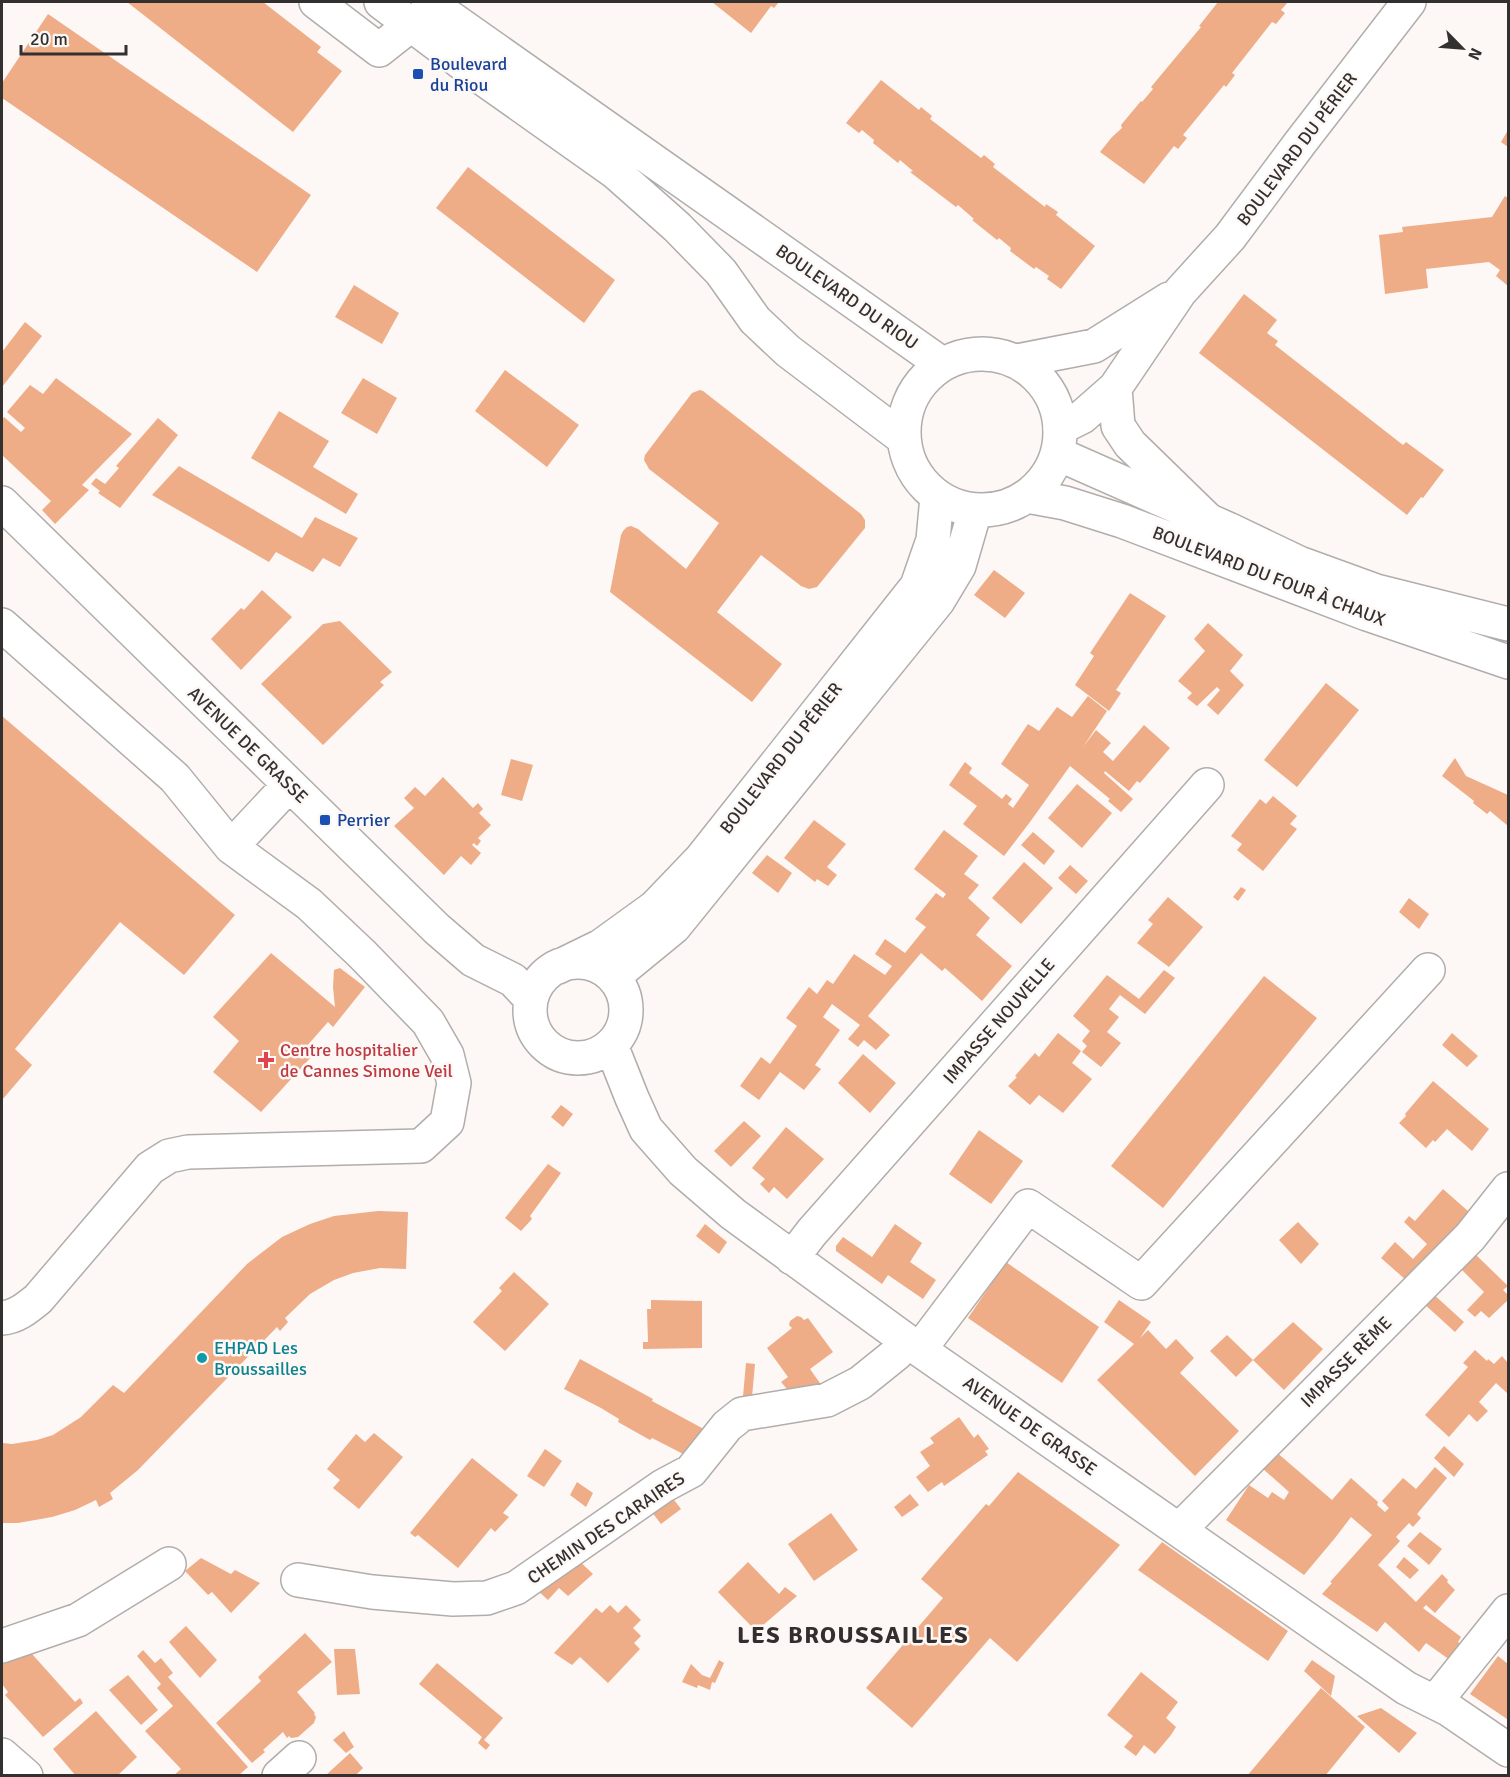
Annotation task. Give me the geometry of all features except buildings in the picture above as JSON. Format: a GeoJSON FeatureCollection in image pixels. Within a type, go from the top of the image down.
{"type":"FeatureCollection","features":[{"type":"Feature","properties":{"kind":"street"},"geometry":{"type":"LineString","coordinates":[[316,2],[379,50],[420,13]]}},
{"type":"Feature","properties":{"kind":"street","name":"BOULEVARD DU RIOU"},"geometry":{"type":"LineString","coordinates":[[381,2],[420,13],[942,364]]}},
{"type":"Feature","properties":{"kind":"street","name":"BOULEVARD DU PÉRIER"},"geometry":{"type":"LineString","coordinates":[[1180,292],[1230,237],[1409,2]]}},
{"type":"Feature","properties":{"kind":"street","name":"BOULEVARD DU RIOU"},"geometry":{"type":"LineString","coordinates":[[420,13],[478,75],[615,172],[677,227],[713,265],[755,320],[788,351],[903,438]]}},
{"type":"Feature","properties":{"kind":"street"},"geometry":{"type":"LineString","coordinates":[[1017,361],[1094,346],[1180,292]]}},
{"type":"Feature","properties":{"kind":"street"},"geometry":{"type":"LineString","coordinates":[[1059,441],[1056,407],[1047,388],[1034,373],[1017,361],[992,354],[966,355],[942,364],[925,378],[912,396],[904,416],[903,438],[909,463],[922,484],[937,497],[955,507],[975,511],[994,510],[1011,505],[1027,496],[1042,483],[1059,441],[1115,388],[1180,292]]}},
{"type":"Feature","properties":{"kind":"street"},"geometry":{"type":"LineString","coordinates":[[1115,388],[1118,426],[1130,444],[1210,521]]}},
{"type":"Feature","properties":{"kind":"street","name":"BOULEVARD DU FOUR À CHAUX"},"geometry":{"type":"LineString","coordinates":[[1059,441],[1210,521],[1299,563],[1376,591],[1509,624]]}},
{"type":"Feature","properties":{"kind":"street","name":"BOULEVARD DU FOUR À CHAUX"},"geometry":{"type":"LineString","coordinates":[[1027,496],[1065,503],[1122,521],[1356,610],[1509,662]]}},
{"type":"Feature","properties":{"kind":"street","name":"BOULEVARD DU PÉRIER"},"geometry":{"type":"LineString","coordinates":[[558,967],[601,946],[655,907],[701,859],[917,586],[933,540],[937,497]]}},
{"type":"Feature","properties":{"kind":"street","name":"AVENUE DE GRASSE"},"geometry":{"type":"LineString","coordinates":[[2,503],[437,929],[473,960],[513,980],[531,999]]}},
{"type":"Feature","properties":{"kind":"street","name":"BOULEVARD DU PÉRIER"},"geometry":{"type":"LineString","coordinates":[[613,976],[674,927],[938,601],[959,566],[975,511]]}},
{"type":"Feature","properties":{"kind":"street"},"geometry":{"type":"LineString","coordinates":[[2,625],[175,778],[231,847],[309,904],[362,954],[428,1022],[447,1055],[454,1083],[447,1122],[422,1146],[188,1152],[169,1156],[150,1168],[38,1299],[26,1309],[2,1318]]}},
{"type":"Feature","properties":{"kind":"street"},"geometry":{"type":"LineString","coordinates":[[231,847],[289,784]]}},
{"type":"Feature","properties":{"kind":"street","name":"IMPASSE NOUVELLE"},"geometry":{"type":"LineString","coordinates":[[792,1258],[812,1232],[1207,785]]}},
{"type":"Feature","properties":{"kind":"street"},"geometry":{"type":"LineString","coordinates":[[571,963],[586,963],[599,967],[613,976],[625,1002],[625,1018],[620,1033],[610,1045],[598,1055],[583,1058],[568,1057],[553,1052],[542,1042],[534,1029],[530,1014],[531,999],[545,975],[558,967],[571,963]]}},
{"type":"Feature","properties":{"kind":"street","name":"CHEMIN DES CARAIRES"},"geometry":{"type":"LineString","coordinates":[[298,1580],[372,1592],[453,1599],[487,1598],[516,1588],[663,1486],[692,1471],[727,1426],[742,1414],[827,1400],[860,1383],[896,1354],[914,1345],[1028,1206],[1141,1283],[1428,970]]}},
{"type":"Feature","properties":{"kind":"street","name":"AVENUE DE GRASSE"},"geometry":{"type":"LineString","coordinates":[[610,1045],[646,1129],[683,1171],[733,1214],[914,1345],[1406,1688],[1448,1709],[1509,1750]]}},
{"type":"Feature","properties":{"kind":"street","name":"IMPASSE RÈME"},"geometry":{"type":"LineString","coordinates":[[1179,1530],[1470,1237],[1509,1190]]}},
{"type":"Feature","properties":{"kind":"street"},"geometry":{"type":"LineString","coordinates":[[2,1646],[78,1620],[169,1564]]}},
{"type":"Feature","properties":{"kind":"street"},"geometry":{"type":"LineString","coordinates":[[1435,1702],[1509,1611]]}},
{"type":"Feature","properties":{"kind":"street"},"geometry":{"type":"LineString","coordinates":[[2,1755],[26,1776]]}},
{"type":"Feature","properties":{"kind":"place","name":"Boulevard du Riou"},"geometry":{"type":"Point","coordinates":[418,74]}},
{"type":"Feature","properties":{"kind":"place","name":"Perrier"},"geometry":{"type":"Point","coordinates":[325,820]}},
{"type":"Feature","properties":{"kind":"place","name":"Centre hospitalier de Cannes Simone Veil"},"geometry":{"type":"Point","coordinates":[266,1060]}},
{"type":"Feature","properties":{"kind":"place","name":"EHPAD Les Broussailles"},"geometry":{"type":"Point","coordinates":[202,1358]}},
{"type":"Feature","properties":{"kind":"district","name":"LES BROUSSAILLES"},"geometry":{"type":"Point","coordinates":[853,1635]}}]}
